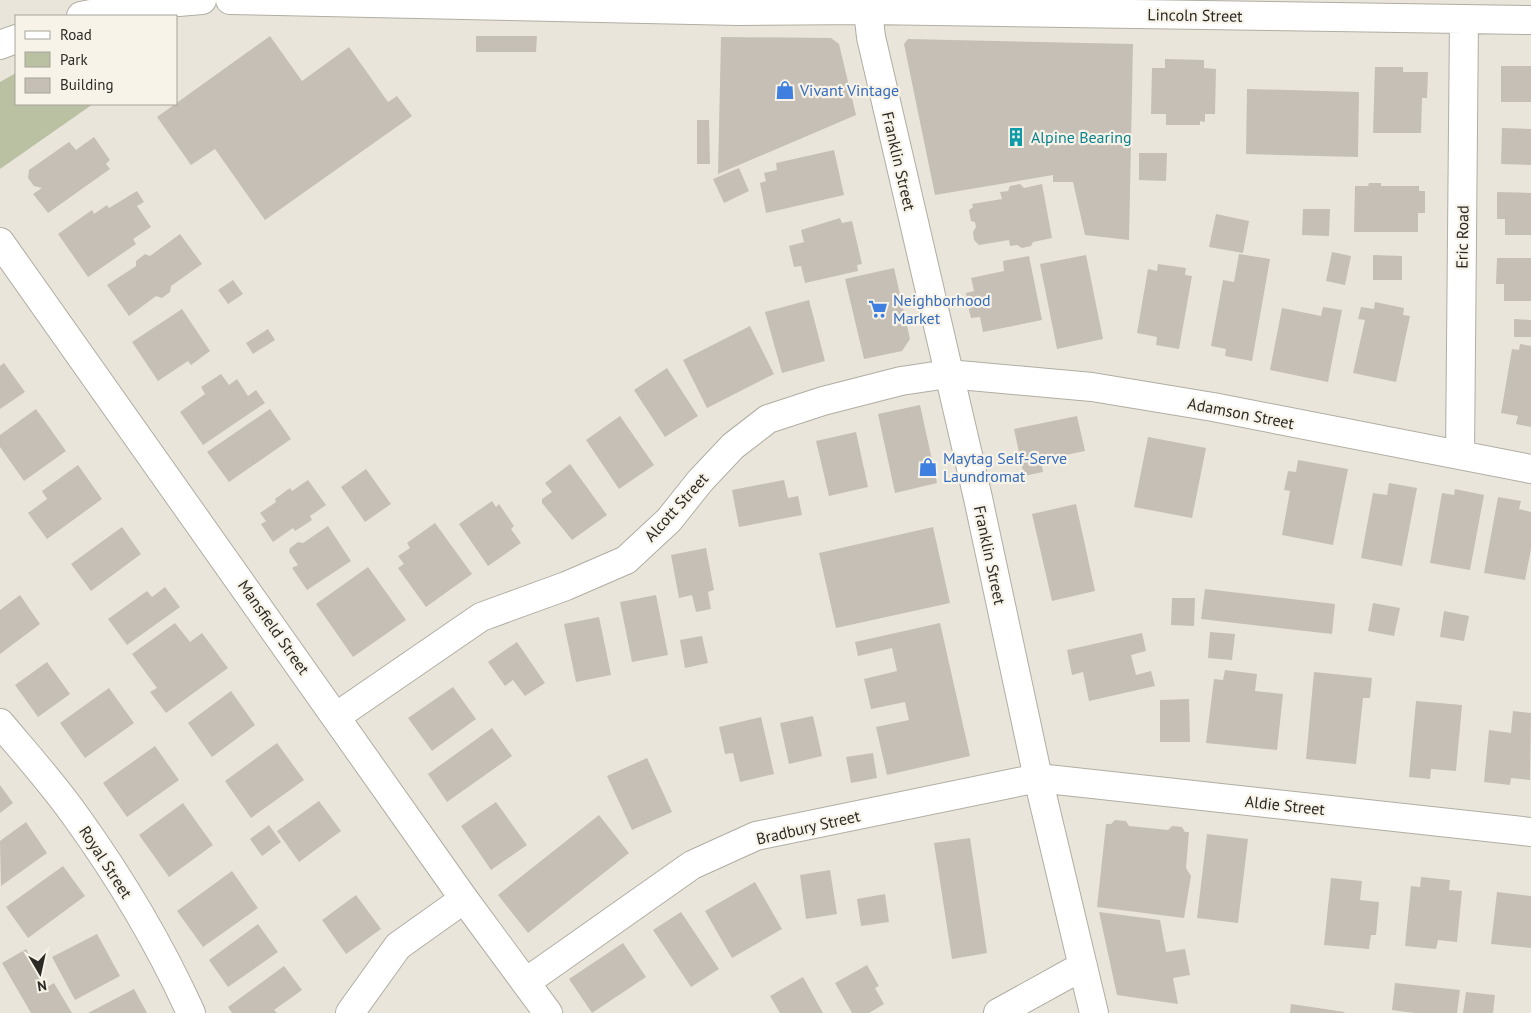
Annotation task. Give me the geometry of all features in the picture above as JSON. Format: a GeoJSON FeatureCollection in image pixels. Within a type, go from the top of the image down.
{"type":"FeatureCollection","features":[{"type":"Feature","properties":{"kind":"street"},"geometry":{"type":"LineString","coordinates":[[86,15],[131,6],[202,0]]}},
{"type":"Feature","properties":{"kind":"street","name":"Lincoln Street"},"geometry":{"type":"LineString","coordinates":[[230,0],[738,12],[868,10],[1531,20]]}},
{"type":"Feature","properties":{"kind":"street","name":"Franklin Street"},"geometry":{"type":"LineString","coordinates":[[868,10],[871,37],[978,498],[1038,778],[1094,1013]]}},
{"type":"Feature","properties":{"kind":"street","name":"Eric Road"},"geometry":{"type":"LineString","coordinates":[[1460,455],[1464,19]]}},
{"type":"Feature","properties":{"kind":"street"},"geometry":{"type":"LineString","coordinates":[[0,45],[15,39]]}},
{"type":"Feature","properties":{"kind":"street","name":"Mansfield Street"},"geometry":{"type":"LineString","coordinates":[[0,242],[337,716],[464,899],[548,1013]]}},
{"type":"Feature","properties":{"kind":"street","name":"Adamson Street"},"geometry":{"type":"LineString","coordinates":[[948,374],[1092,387],[1213,406],[1531,469]]}},
{"type":"Feature","properties":{"kind":"street","name":"Alcott Street"},"geometry":{"type":"LineString","coordinates":[[337,716],[481,617],[566,586],[626,560],[669,520],[700,481],[733,446],[768,419],[823,401],[901,381],[948,374]]}},
{"type":"Feature","properties":{"kind":"street","name":"Royal Street"},"geometry":{"type":"LineString","coordinates":[[0,723],[77,817],[132,903],[174,976],[191,1013]]}},
{"type":"Feature","properties":{"kind":"street","name":"Aldie Street"},"geometry":{"type":"LineString","coordinates":[[1038,778],[1531,832]]}},
{"type":"Feature","properties":{"kind":"street","name":"Bradbury Street"},"geometry":{"type":"LineString","coordinates":[[526,982],[692,865],[756,836],[1038,778]]}},
{"type":"Feature","properties":{"kind":"street"},"geometry":{"type":"LineString","coordinates":[[350,1013],[398,946],[464,899]]}},
{"type":"Feature","properties":{"kind":"street"},"geometry":{"type":"LineString","coordinates":[[998,1013],[1083,966]]}},
{"type":"Feature","properties":{"kind":"green space"},"geometry":{"type":"Polygon","coordinates":[[[15,74],[15,105],[92,105],[0,169],[0,82],[15,74]]]}},
{"type":"Feature","properties":{"kind":"building"},"geometry":{"type":"Polygon","coordinates":[[[270,36],[302,81],[349,47],[388,102],[397,96],[412,116],[265,220],[215,149],[191,165],[157,117],[174,105],[178,105],[178,102],[270,36]]]}},
{"type":"Feature","properties":{"kind":"building"},"geometry":{"type":"Polygon","coordinates":[[[476,36],[537,36],[536,52],[476,52],[476,36]]]}},
{"type":"Feature","properties":{"kind":"building","name":"Vivant Vintage"},"geometry":{"type":"Polygon","coordinates":[[[721,37],[831,38],[839,44],[856,115],[718,174],[721,37]]]}},
{"type":"Feature","properties":{"kind":"building"},"geometry":{"type":"Polygon","coordinates":[[[908,39],[1133,44],[1129,240],[1085,235],[1073,182],[1053,182],[1053,175],[935,195],[904,44],[908,39]]]}},
{"type":"Feature","properties":{"kind":"building"},"geometry":{"type":"Polygon","coordinates":[[[1165,59],[1204,60],[1204,68],[1216,69],[1215,114],[1205,114],[1205,122],[1200,121],[1200,125],[1166,125],[1166,114],[1151,114],[1152,68],[1165,68],[1165,59]]]}},
{"type":"Feature","properties":{"kind":"building"},"geometry":{"type":"Polygon","coordinates":[[[1501,66],[1531,66],[1531,102],[1501,102],[1501,66]]]}},
{"type":"Feature","properties":{"kind":"building"},"geometry":{"type":"Polygon","coordinates":[[[1375,67],[1403,67],[1403,72],[1428,72],[1427,98],[1422,98],[1421,133],[1373,133],[1375,67]]]}},
{"type":"Feature","properties":{"kind":"building"},"geometry":{"type":"Polygon","coordinates":[[[1247,89],[1359,92],[1358,157],[1246,154],[1247,89]]]}},
{"type":"Feature","properties":{"kind":"building"},"geometry":{"type":"Polygon","coordinates":[[[697,120],[709,120],[710,164],[697,164],[697,120]]]}},
{"type":"Feature","properties":{"kind":"building"},"geometry":{"type":"Polygon","coordinates":[[[1502,128],[1531,129],[1531,165],[1501,164],[1502,128]]]}},
{"type":"Feature","properties":{"kind":"building"},"geometry":{"type":"Polygon","coordinates":[[[94,137],[110,160],[106,164],[110,169],[48,213],[33,194],[42,188],[34,186],[28,178],[29,170],[69,142],[76,150],[94,137]]]}},
{"type":"Feature","properties":{"kind":"building"},"geometry":{"type":"Polygon","coordinates":[[[834,150],[844,195],[766,213],[760,183],[766,181],[764,173],[777,170],[776,163],[834,150]]]}},
{"type":"Feature","properties":{"kind":"building"},"geometry":{"type":"Polygon","coordinates":[[[1139,153],[1167,153],[1166,181],[1139,180],[1139,153]]]}},
{"type":"Feature","properties":{"kind":"building"},"geometry":{"type":"Polygon","coordinates":[[[739,168],[749,191],[724,203],[713,179],[739,168]]]}},
{"type":"Feature","properties":{"kind":"building"},"geometry":{"type":"Polygon","coordinates":[[[1369,183],[1381,183],[1381,186],[1419,186],[1419,191],[1425,191],[1425,213],[1418,213],[1418,232],[1354,232],[1355,186],[1368,186],[1369,183]]]}},
{"type":"Feature","properties":{"kind":"building"},"geometry":{"type":"Polygon","coordinates":[[[1020,184],[1024,188],[1042,184],[1052,238],[1033,242],[1031,246],[1022,248],[1017,245],[1010,246],[1009,240],[979,245],[974,240],[973,232],[976,227],[975,222],[971,221],[969,210],[973,207],[972,204],[1002,199],[1000,192],[1008,191],[1010,186],[1020,184]]]}},
{"type":"Feature","properties":{"kind":"building"},"geometry":{"type":"Polygon","coordinates":[[[137,191],[144,202],[137,206],[151,227],[133,239],[136,244],[88,277],[58,234],[92,210],[94,214],[107,205],[109,208],[137,191]]]}},
{"type":"Feature","properties":{"kind":"building"},"geometry":{"type":"Polygon","coordinates":[[[1497,192],[1531,193],[1531,235],[1505,235],[1505,219],[1497,219],[1497,192]]]}},
{"type":"Feature","properties":{"kind":"building"},"geometry":{"type":"Polygon","coordinates":[[[1303,209],[1330,209],[1329,236],[1302,235],[1303,209]]]}},
{"type":"Feature","properties":{"kind":"building"},"geometry":{"type":"Polygon","coordinates":[[[1216,214],[1249,221],[1243,253],[1209,247],[1216,214]]]}},
{"type":"Feature","properties":{"kind":"building"},"geometry":{"type":"Polygon","coordinates":[[[840,218],[842,223],[852,221],[862,264],[857,265],[858,271],[805,283],[801,266],[794,267],[789,246],[804,242],[801,230],[840,218]]]}},
{"type":"Feature","properties":{"kind":"building"},"geometry":{"type":"Polygon","coordinates":[[[180,234],[202,264],[171,286],[170,292],[162,298],[156,296],[129,316],[107,285],[136,266],[136,261],[145,254],[150,256],[180,234]]]}},
{"type":"Feature","properties":{"kind":"building"},"geometry":{"type":"Polygon","coordinates":[[[1332,252],[1351,256],[1345,285],[1326,281],[1332,252]]]}},
{"type":"Feature","properties":{"kind":"building"},"geometry":{"type":"Polygon","coordinates":[[[1239,254],[1270,259],[1252,361],[1225,356],[1226,349],[1211,346],[1223,280],[1234,282],[1239,254]]]}},
{"type":"Feature","properties":{"kind":"building"},"geometry":{"type":"Polygon","coordinates":[[[1086,255],[1103,339],[1057,349],[1040,264],[1086,255]]]}},
{"type":"Feature","properties":{"kind":"building"},"geometry":{"type":"Polygon","coordinates":[[[1373,255],[1402,256],[1402,280],[1373,280],[1373,255]]]}},
{"type":"Feature","properties":{"kind":"building"},"geometry":{"type":"Polygon","coordinates":[[[1029,256],[1042,320],[983,332],[980,317],[971,318],[968,306],[966,293],[974,291],[971,278],[1004,271],[1003,261],[1029,256]]]}},
{"type":"Feature","properties":{"kind":"building"},"geometry":{"type":"Polygon","coordinates":[[[1497,258],[1531,258],[1531,301],[1504,301],[1504,284],[1496,284],[1497,258]]]}},
{"type":"Feature","properties":{"kind":"building"},"geometry":{"type":"Polygon","coordinates":[[[1158,264],[1186,268],[1185,275],[1192,276],[1179,349],[1156,345],[1157,337],[1137,333],[1148,269],[1157,271],[1158,264]]]}},
{"type":"Feature","properties":{"kind":"building","name":"Neighborhood Market"},"geometry":{"type":"Polygon","coordinates":[[[894,268],[910,339],[902,351],[864,359],[845,279],[894,268]]]}},
{"type":"Feature","properties":{"kind":"building"},"geometry":{"type":"Polygon","coordinates":[[[233,280],[243,294],[228,304],[218,290],[233,280]]]}},
{"type":"Feature","properties":{"kind":"building"},"geometry":{"type":"Polygon","coordinates":[[[809,300],[825,361],[782,373],[765,312],[809,300]]]}},
{"type":"Feature","properties":{"kind":"building"},"geometry":{"type":"Polygon","coordinates":[[[1375,302],[1404,308],[1403,315],[1410,316],[1396,382],[1353,373],[1365,320],[1358,319],[1361,307],[1374,309],[1375,302]]]}},
{"type":"Feature","properties":{"kind":"building"},"geometry":{"type":"Polygon","coordinates":[[[1323,307],[1342,310],[1328,382],[1270,370],[1282,308],[1321,316],[1323,307]]]}},
{"type":"Feature","properties":{"kind":"building"},"geometry":{"type":"Polygon","coordinates":[[[182,309],[210,351],[191,365],[188,361],[158,381],[132,342],[182,309]]]}},
{"type":"Feature","properties":{"kind":"building"},"geometry":{"type":"Polygon","coordinates":[[[1514,319],[1531,320],[1531,337],[1514,337],[1514,319]]]}},
{"type":"Feature","properties":{"kind":"building"},"geometry":{"type":"Polygon","coordinates":[[[750,326],[774,374],[707,408],[683,360],[750,326]]]}},
{"type":"Feature","properties":{"kind":"building"},"geometry":{"type":"Polygon","coordinates":[[[268,329],[275,340],[253,354],[246,343],[268,329]]]}},
{"type":"Feature","properties":{"kind":"building"},"geometry":{"type":"Polygon","coordinates":[[[1520,344],[1531,346],[1531,427],[1516,424],[1518,416],[1501,413],[1512,349],[1519,350],[1520,344]]]}},
{"type":"Feature","properties":{"kind":"building"},"geometry":{"type":"Polygon","coordinates":[[[4,363],[25,392],[0,409],[0,366],[4,363]]]}},
{"type":"Feature","properties":{"kind":"building"},"geometry":{"type":"Polygon","coordinates":[[[667,368],[698,416],[665,437],[634,390],[667,368]]]}},
{"type":"Feature","properties":{"kind":"building"},"geometry":{"type":"Polygon","coordinates":[[[221,374],[229,385],[237,379],[248,396],[256,390],[265,403],[203,445],[180,412],[205,394],[201,387],[221,374]]]}},
{"type":"Feature","properties":{"kind":"building"},"geometry":{"type":"Polygon","coordinates":[[[920,405],[937,483],[895,493],[878,414],[920,405]]]}},
{"type":"Feature","properties":{"kind":"building"},"geometry":{"type":"Polygon","coordinates":[[[36,409],[66,451],[24,481],[0,447],[0,435],[36,409]]]}},
{"type":"Feature","properties":{"kind":"building"},"geometry":{"type":"Polygon","coordinates":[[[270,409],[291,439],[229,482],[207,452],[270,409]]]}},
{"type":"Feature","properties":{"kind":"building"},"geometry":{"type":"Polygon","coordinates":[[[620,416],[654,465],[619,489],[586,440],[620,416]]]}},
{"type":"Feature","properties":{"kind":"building"},"geometry":{"type":"Polygon","coordinates":[[[1077,416],[1085,451],[1041,460],[1043,472],[1024,476],[1014,429],[1077,416]]]}},
{"type":"Feature","properties":{"kind":"building"},"geometry":{"type":"Polygon","coordinates":[[[856,432],[868,487],[829,496],[816,441],[856,432]]]}},
{"type":"Feature","properties":{"kind":"building"},"geometry":{"type":"Polygon","coordinates":[[[1148,437],[1206,448],[1192,518],[1134,507],[1148,437]]]}},
{"type":"Feature","properties":{"kind":"building"},"geometry":{"type":"Polygon","coordinates":[[[1298,460],[1348,469],[1333,545],[1282,535],[1290,491],[1284,490],[1288,471],[1296,472],[1298,460]]]}},
{"type":"Feature","properties":{"kind":"building"},"geometry":{"type":"Polygon","coordinates":[[[570,464],[607,515],[572,540],[542,503],[542,499],[552,492],[545,483],[570,464]]]}},
{"type":"Feature","properties":{"kind":"building"},"geometry":{"type":"Polygon","coordinates":[[[78,465],[102,499],[47,539],[28,513],[47,499],[42,491],[78,465]]]}},
{"type":"Feature","properties":{"kind":"building"},"geometry":{"type":"Polygon","coordinates":[[[366,469],[391,504],[365,522],[341,487],[366,469]]]}},
{"type":"Feature","properties":{"kind":"building"},"geometry":{"type":"Polygon","coordinates":[[[308,480],[326,505],[310,516],[312,520],[295,531],[293,528],[273,542],[261,524],[266,521],[260,513],[276,502],[275,499],[290,488],[292,491],[308,480]]]}},
{"type":"Feature","properties":{"kind":"building"},"geometry":{"type":"Polygon","coordinates":[[[784,480],[788,498],[798,496],[802,515],[739,527],[732,490],[784,480]]]}},
{"type":"Feature","properties":{"kind":"building"},"geometry":{"type":"Polygon","coordinates":[[[1389,483],[1417,488],[1402,566],[1361,558],[1373,493],[1387,495],[1389,483]]]}},
{"type":"Feature","properties":{"kind":"building"},"geometry":{"type":"Polygon","coordinates":[[[1455,489],[1484,495],[1470,570],[1430,563],[1442,493],[1454,495],[1455,489]]]}},
{"type":"Feature","properties":{"kind":"building"},"geometry":{"type":"Polygon","coordinates":[[[1498,497],[1521,501],[1519,509],[1531,512],[1531,549],[1525,580],[1484,573],[1498,497]]]}},
{"type":"Feature","properties":{"kind":"building"},"geometry":{"type":"Polygon","coordinates":[[[492,501],[496,507],[499,504],[514,526],[511,529],[521,543],[488,566],[459,524],[492,501]]]}},
{"type":"Feature","properties":{"kind":"building"},"geometry":{"type":"Polygon","coordinates":[[[1076,504],[1095,591],[1052,601],[1032,514],[1076,504]]]}},
{"type":"Feature","properties":{"kind":"building"},"geometry":{"type":"Polygon","coordinates":[[[435,523],[472,574],[426,607],[398,568],[404,564],[398,556],[410,548],[407,543],[435,523]]]}},
{"type":"Feature","properties":{"kind":"building"},"geometry":{"type":"Polygon","coordinates":[[[328,526],[351,561],[307,590],[292,568],[298,565],[289,552],[290,548],[298,542],[303,543],[328,526]]]}},
{"type":"Feature","properties":{"kind":"building"},"geometry":{"type":"Polygon","coordinates":[[[122,527],[141,554],[91,591],[71,564],[122,527]]]}},
{"type":"Feature","properties":{"kind":"building"},"geometry":{"type":"Polygon","coordinates":[[[933,527],[950,603],[836,628],[819,553],[933,527]]]}},
{"type":"Feature","properties":{"kind":"building"},"geometry":{"type":"Polygon","coordinates":[[[706,548],[714,590],[708,592],[711,609],[696,612],[692,595],[679,598],[671,555],[706,548]]]}},
{"type":"Feature","properties":{"kind":"building"},"geometry":{"type":"Polygon","coordinates":[[[368,567],[406,620],[353,657],[316,604],[368,567]]]}},
{"type":"Feature","properties":{"kind":"building"},"geometry":{"type":"Polygon","coordinates":[[[165,587],[180,607],[127,645],[108,619],[147,591],[152,597],[165,587]]]}},
{"type":"Feature","properties":{"kind":"building"},"geometry":{"type":"Polygon","coordinates":[[[1205,589],[1335,604],[1332,634],[1201,619],[1205,589]]]}},
{"type":"Feature","properties":{"kind":"building"},"geometry":{"type":"Polygon","coordinates":[[[20,595],[40,624],[0,654],[0,610],[20,595]]]}},
{"type":"Feature","properties":{"kind":"building"},"geometry":{"type":"Polygon","coordinates":[[[656,595],[668,655],[632,662],[620,602],[656,595]]]}},
{"type":"Feature","properties":{"kind":"building"},"geometry":{"type":"Polygon","coordinates":[[[1172,598],[1195,598],[1194,626],[1171,625],[1172,598]]]}},
{"type":"Feature","properties":{"kind":"building"},"geometry":{"type":"Polygon","coordinates":[[[1373,603],[1400,608],[1394,636],[1368,631],[1373,603]]]}},
{"type":"Feature","properties":{"kind":"building"},"geometry":{"type":"Polygon","coordinates":[[[1444,611],[1469,616],[1464,641],[1440,637],[1444,611]]]}},
{"type":"Feature","properties":{"kind":"building"},"geometry":{"type":"Polygon","coordinates":[[[599,617],[611,675],[576,682],[564,624],[599,617]]]}},
{"type":"Feature","properties":{"kind":"building"},"geometry":{"type":"Polygon","coordinates":[[[175,623],[190,642],[202,633],[228,668],[166,713],[150,692],[157,688],[132,654],[175,623]]]}},
{"type":"Feature","properties":{"kind":"building"},"geometry":{"type":"Polygon","coordinates":[[[940,623],[970,756],[887,775],[876,727],[909,720],[905,702],[871,709],[864,679],[897,671],[892,648],[858,656],[855,642],[940,623]]]}},
{"type":"Feature","properties":{"kind":"building"},"geometry":{"type":"Polygon","coordinates":[[[1210,632],[1235,634],[1232,660],[1208,658],[1210,632]]]}},
{"type":"Feature","properties":{"kind":"building"},"geometry":{"type":"Polygon","coordinates":[[[1142,633],[1146,651],[1131,655],[1136,675],[1151,671],[1155,686],[1089,701],[1083,672],[1072,675],[1067,650],[1142,633]]]}},
{"type":"Feature","properties":{"kind":"building"},"geometry":{"type":"Polygon","coordinates":[[[702,636],[708,663],[685,668],[680,640],[702,636]]]}},
{"type":"Feature","properties":{"kind":"building"},"geometry":{"type":"Polygon","coordinates":[[[517,642],[545,683],[525,696],[513,680],[505,686],[488,662],[517,642]]]}},
{"type":"Feature","properties":{"kind":"building"},"geometry":{"type":"Polygon","coordinates":[[[47,662],[70,694],[38,717],[15,685],[47,662]]]}},
{"type":"Feature","properties":{"kind":"building"},"geometry":{"type":"Polygon","coordinates":[[[1225,670],[1257,674],[1255,691],[1283,694],[1277,750],[1206,743],[1214,679],[1223,680],[1225,670]]]}},
{"type":"Feature","properties":{"kind":"building"},"geometry":{"type":"Polygon","coordinates":[[[1314,672],[1372,678],[1370,698],[1363,698],[1356,764],[1306,759],[1314,672]]]}},
{"type":"Feature","properties":{"kind":"building"},"geometry":{"type":"Polygon","coordinates":[[[453,687],[476,719],[432,751],[408,718],[453,687]]]}},
{"type":"Feature","properties":{"kind":"building"},"geometry":{"type":"Polygon","coordinates":[[[109,688],[134,723],[85,758],[60,723],[109,688]]]}},
{"type":"Feature","properties":{"kind":"building"},"geometry":{"type":"Polygon","coordinates":[[[231,691],[255,725],[212,757],[188,723],[231,691]]]}},
{"type":"Feature","properties":{"kind":"building"},"geometry":{"type":"Polygon","coordinates":[[[1189,699],[1190,742],[1160,742],[1160,700],[1189,699]]]}},
{"type":"Feature","properties":{"kind":"building"},"geometry":{"type":"Polygon","coordinates":[[[1416,701],[1462,705],[1456,771],[1431,769],[1430,779],[1409,777],[1416,701]]]}},
{"type":"Feature","properties":{"kind":"building"},"geometry":{"type":"Polygon","coordinates":[[[1513,711],[1531,713],[1530,780],[1511,778],[1510,785],[1484,782],[1489,730],[1511,733],[1513,711]]]}},
{"type":"Feature","properties":{"kind":"building"},"geometry":{"type":"Polygon","coordinates":[[[813,716],[822,756],[789,764],[780,723],[813,716]]]}},
{"type":"Feature","properties":{"kind":"building"},"geometry":{"type":"Polygon","coordinates":[[[761,717],[774,774],[740,782],[733,753],[725,754],[719,727],[761,717]]]}},
{"type":"Feature","properties":{"kind":"building"},"geometry":{"type":"Polygon","coordinates":[[[492,728],[512,756],[447,802],[428,774],[492,728]]]}},
{"type":"Feature","properties":{"kind":"building"},"geometry":{"type":"Polygon","coordinates":[[[277,743],[304,780],[251,818],[225,781],[277,743]]]}},
{"type":"Feature","properties":{"kind":"building"},"geometry":{"type":"Polygon","coordinates":[[[155,746],[179,780],[127,817],[103,783],[155,746]]]}},
{"type":"Feature","properties":{"kind":"building"},"geometry":{"type":"Polygon","coordinates":[[[873,753],[877,778],[851,783],[846,757],[873,753]]]}},
{"type":"Feature","properties":{"kind":"building"},"geometry":{"type":"Polygon","coordinates":[[[647,758],[672,812],[632,830],[607,776],[647,758]]]}},
{"type":"Feature","properties":{"kind":"building"},"geometry":{"type":"Polygon","coordinates":[[[0,785],[13,803],[0,813],[0,785]]]}},
{"type":"Feature","properties":{"kind":"building"},"geometry":{"type":"Polygon","coordinates":[[[319,801],[341,831],[299,862],[277,831],[319,801]]]}},
{"type":"Feature","properties":{"kind":"building"},"geometry":{"type":"Polygon","coordinates":[[[496,802],[527,845],[491,870],[461,826],[496,802]]]}},
{"type":"Feature","properties":{"kind":"building"},"geometry":{"type":"Polygon","coordinates":[[[183,803],[213,845],[169,877],[139,835],[183,803]]]}},
{"type":"Feature","properties":{"kind":"building"},"geometry":{"type":"Polygon","coordinates":[[[599,815],[629,853],[528,933],[498,895],[599,815]]]}},
{"type":"Feature","properties":{"kind":"building"},"geometry":{"type":"Polygon","coordinates":[[[1115,820],[1126,821],[1129,826],[1168,830],[1172,826],[1182,827],[1185,832],[1189,832],[1186,868],[1191,876],[1184,918],[1097,907],[1106,824],[1111,824],[1115,820]]]}},
{"type":"Feature","properties":{"kind":"building"},"geometry":{"type":"Polygon","coordinates":[[[26,822],[47,853],[1,886],[0,841],[26,822]]]}},
{"type":"Feature","properties":{"kind":"building"},"geometry":{"type":"Polygon","coordinates":[[[269,825],[281,842],[262,856],[250,839],[269,825]]]}},
{"type":"Feature","properties":{"kind":"building"},"geometry":{"type":"Polygon","coordinates":[[[1207,834],[1248,839],[1238,923],[1197,918],[1207,834]]]}},
{"type":"Feature","properties":{"kind":"building"},"geometry":{"type":"Polygon","coordinates":[[[970,838],[987,953],[952,959],[934,843],[970,838]]]}},
{"type":"Feature","properties":{"kind":"building"},"geometry":{"type":"Polygon","coordinates":[[[63,866],[85,896],[28,938],[6,907],[63,866]]]}},
{"type":"Feature","properties":{"kind":"building"},"geometry":{"type":"Polygon","coordinates":[[[830,870],[837,914],[806,919],[800,875],[830,870]]]}},
{"type":"Feature","properties":{"kind":"building"},"geometry":{"type":"Polygon","coordinates":[[[232,871],[258,908],[203,947],[177,911],[232,871]]]}},
{"type":"Feature","properties":{"kind":"building"},"geometry":{"type":"Polygon","coordinates":[[[1421,877],[1450,880],[1449,890],[1462,891],[1457,942],[1438,940],[1436,949],[1405,946],[1411,886],[1420,887],[1421,877]]]}},
{"type":"Feature","properties":{"kind":"building"},"geometry":{"type":"Polygon","coordinates":[[[1331,878],[1362,881],[1360,900],[1379,902],[1376,935],[1371,935],[1369,949],[1324,945],[1331,878]]]}},
{"type":"Feature","properties":{"kind":"building"},"geometry":{"type":"Polygon","coordinates":[[[755,882],[782,929],[732,958],[705,911],[755,882]]]}},
{"type":"Feature","properties":{"kind":"building"},"geometry":{"type":"Polygon","coordinates":[[[1497,892],[1531,896],[1531,948],[1491,944],[1497,892]]]}},
{"type":"Feature","properties":{"kind":"building"},"geometry":{"type":"Polygon","coordinates":[[[885,894],[889,922],[861,926],[857,899],[885,894]]]}},
{"type":"Feature","properties":{"kind":"building"},"geometry":{"type":"Polygon","coordinates":[[[356,895],[381,929],[346,954],[322,920],[356,895]]]}},
{"type":"Feature","properties":{"kind":"building"},"geometry":{"type":"Polygon","coordinates":[[[681,912],[719,969],[691,987],[653,930],[681,912]]]}},
{"type":"Feature","properties":{"kind":"building"},"geometry":{"type":"Polygon","coordinates":[[[1099,912],[1160,920],[1166,952],[1185,949],[1190,975],[1173,978],[1178,1004],[1117,995],[1099,912]]]}},
{"type":"Feature","properties":{"kind":"building"},"geometry":{"type":"Polygon","coordinates":[[[258,924],[278,952],[228,987],[209,960],[258,924]]]}},
{"type":"Feature","properties":{"kind":"building"},"geometry":{"type":"Polygon","coordinates":[[[97,934],[120,976],[75,1000],[52,957],[97,934]]]}},
{"type":"Feature","properties":{"kind":"building"},"geometry":{"type":"Polygon","coordinates":[[[623,943],[646,977],[592,1013],[569,979],[623,943]]]}},
{"type":"Feature","properties":{"kind":"building"},"geometry":{"type":"Polygon","coordinates":[[[26,949],[47,987],[54,983],[72,1013],[31,1013],[2,963],[26,949]]]}},
{"type":"Feature","properties":{"kind":"building"},"geometry":{"type":"Polygon","coordinates":[[[867,965],[879,986],[875,988],[884,1004],[869,1013],[852,1013],[835,983],[867,965]]]}},
{"type":"Feature","properties":{"kind":"building"},"geometry":{"type":"Polygon","coordinates":[[[284,966],[302,990],[274,1010],[277,1013],[232,1013],[228,1007],[284,966]]]}},
{"type":"Feature","properties":{"kind":"building"},"geometry":{"type":"Polygon","coordinates":[[[803,977],[823,1013],[780,1013],[770,996],[803,977]]]}},
{"type":"Feature","properties":{"kind":"building"},"geometry":{"type":"Polygon","coordinates":[[[1395,983],[1460,990],[1457,1013],[1414,1013],[1392,1010],[1395,983]]]}},
{"type":"Feature","properties":{"kind":"building"},"geometry":{"type":"Polygon","coordinates":[[[134,989],[147,1013],[88,1013],[134,989]]]}},
{"type":"Feature","properties":{"kind":"building"},"geometry":{"type":"Polygon","coordinates":[[[1466,992],[1495,995],[1493,1013],[1463,1013],[1466,992]]]}},
{"type":"Feature","properties":{"kind":"building"},"geometry":{"type":"Polygon","coordinates":[[[1291,1004],[1345,1012],[1290,1013],[1291,1004]]]}},
{"type":"Feature","properties":{"kind":"place","name":"Vivant Vintage"},"geometry":{"type":"Point","coordinates":[785,90]}},
{"type":"Feature","properties":{"kind":"place","name":"Alpine Bearing"},"geometry":{"type":"Point","coordinates":[1016,137]}},
{"type":"Feature","properties":{"kind":"place","name":"Neighborhood Market"},"geometry":{"type":"Point","coordinates":[878,309]}},
{"type":"Feature","properties":{"kind":"place","name":"Maytag Self-Serve Laundromat"},"geometry":{"type":"Point","coordinates":[928,467]}}]}
